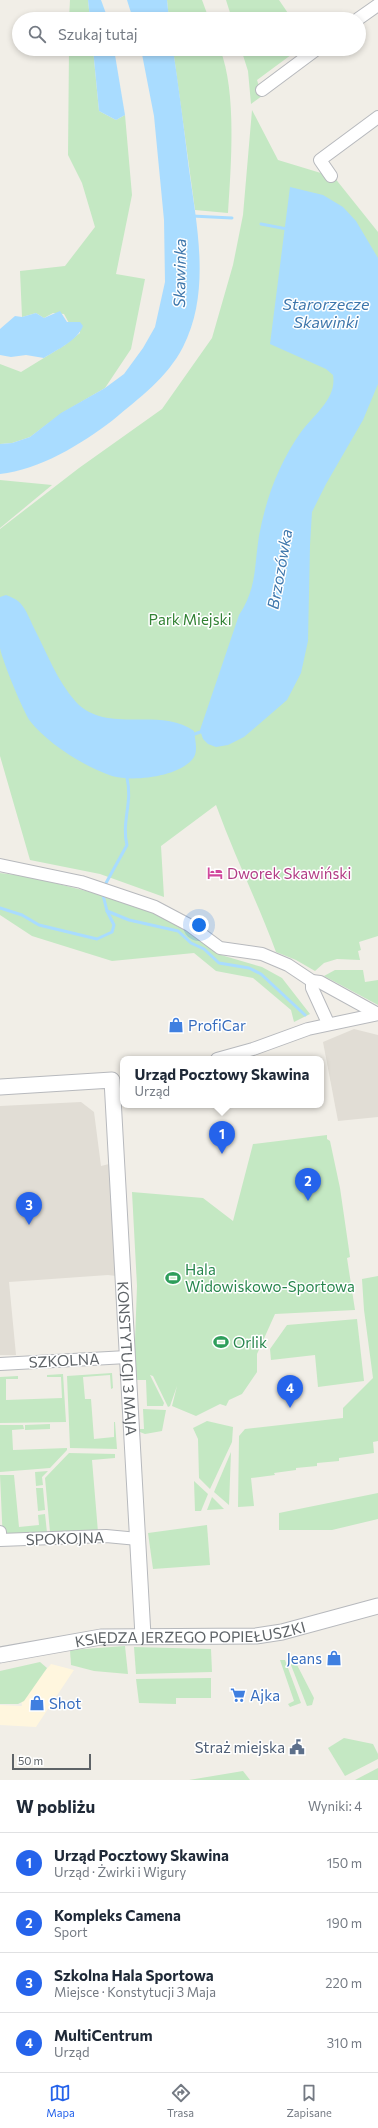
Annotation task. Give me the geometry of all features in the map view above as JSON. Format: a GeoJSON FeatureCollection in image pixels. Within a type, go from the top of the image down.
{"type":"FeatureCollection","features":[{"type":"Feature","properties":{"kind":"street"},"geometry":{"type":"LineString","coordinates":[[366,13],[378,5]]}},
{"type":"Feature","properties":{"kind":"street"},"geometry":{"type":"LineString","coordinates":[[262,90],[308,56]]}},
{"type":"Feature","properties":{"kind":"street"},"geometry":{"type":"LineString","coordinates":[[331,176],[320,160],[378,117]]}},
{"type":"Feature","properties":{"kind":"street"},"geometry":{"type":"LineString","coordinates":[[0,865],[81,882],[155,907],[189,925],[220,948],[262,954],[288,965],[312,981],[320,982],[378,1014]]}},
{"type":"Feature","properties":{"kind":"street"},"geometry":{"type":"LineString","coordinates":[[312,981],[312,988],[328,1023]]}},
{"type":"Feature","properties":{"kind":"street"},"geometry":{"type":"LineString","coordinates":[[226,1056],[328,1023],[378,1014]]}},
{"type":"Feature","properties":{"kind":"street"},"geometry":{"type":"LineString","coordinates":[[0,1087],[117,1079]]}},
{"type":"Feature","properties":{"kind":"street","name":"KONSTYTUCJI 3 MAJA"},"geometry":{"type":"LineString","coordinates":[[117,1079],[127,1358],[143,1636]]}},
{"type":"Feature","properties":{"kind":"street","name":"SZKOLNA"},"geometry":{"type":"LineString","coordinates":[[0,1364],[127,1358]]}},
{"type":"Feature","properties":{"kind":"street","name":"SPOKOJNA"},"geometry":{"type":"LineString","coordinates":[[0,1532],[0,1540],[106,1536],[138,1539]]}},
{"type":"Feature","properties":{"kind":"street","name":"KSIĘDZA JERZEGO POPIEŁUSZKI"},"geometry":{"type":"LineString","coordinates":[[0,1655],[101,1637],[256,1636],[282,1632],[378,1606]]}},
{"type":"Feature","properties":{"kind":"shaded area"},"geometry":{"type":"Polygon","coordinates":[[[354,1029],[378,1035],[378,1117],[338,1121],[323,1042],[354,1029]]]}},
{"type":"Feature","properties":{"kind":"shaded area"},"geometry":{"type":"Polygon","coordinates":[[[81,1102],[94,1112],[101,1166],[109,1164],[116,1276],[108,1275],[9,1282],[16,1355],[0,1355],[0,1106],[81,1102]]]}},
{"type":"Feature","properties":{"kind":"shaded area"},"geometry":{"type":"Polygon","coordinates":[[[51,1664],[74,1670],[36,1727],[0,1725],[0,1705],[22,1706],[21,1698],[51,1664]]]}},
{"type":"Feature","properties":{"kind":"green space"},"geometry":{"type":"Polygon","coordinates":[[[70,0],[88,0],[89,12],[69,12],[70,0]]]}},
{"type":"Feature","properties":{"kind":"green space"},"geometry":{"type":"Polygon","coordinates":[[[167,0],[202,0],[206,12],[168,12],[167,0]]]}},
{"type":"Feature","properties":{"kind":"green space"},"geometry":{"type":"Polygon","coordinates":[[[226,0],[279,0],[287,12],[230,12],[226,0]]]}},
{"type":"Feature","properties":{"kind":"green space"},"geometry":{"type":"Polygon","coordinates":[[[69,56],[94,56],[99,111],[116,120],[125,115],[132,195],[116,274],[145,279],[131,349],[105,388],[62,413],[30,437],[12,443],[0,444],[0,364],[21,372],[65,345],[80,333],[80,322],[69,323],[64,314],[53,313],[44,318],[36,313],[22,317],[20,271],[65,266],[95,227],[82,183],[68,155],[69,56]]]}},
{"type":"Feature","properties":{"kind":"green space"},"geometry":{"type":"Polygon","coordinates":[[[174,56],[222,56],[229,86],[232,130],[228,213],[195,210],[174,56]]]}},
{"type":"Feature","properties":{"kind":"green space"},"geometry":{"type":"Polygon","coordinates":[[[243,56],[290,56],[257,80],[262,96],[251,104],[248,71],[243,56]]]}},
{"type":"Feature","properties":{"kind":"green space","name":"Park Miejski"},"geometry":{"type":"Polygon","coordinates":[[[252,110],[278,160],[334,177],[378,232],[378,936],[359,942],[361,950],[358,951],[360,960],[337,959],[324,963],[315,971],[296,960],[276,952],[216,805],[161,846],[164,897],[100,874],[30,860],[0,756],[0,529],[79,468],[162,409],[212,338],[233,265],[243,215],[252,110]]]}},
{"type":"Feature","properties":{"kind":"green space"},"geometry":{"type":"Polygon","coordinates":[[[0,480],[52,485],[0,528],[0,480]]]}},
{"type":"Feature","properties":{"kind":"green space"},"geometry":{"type":"Polygon","coordinates":[[[0,873],[31,877],[94,893],[152,912],[188,932],[221,955],[262,967],[282,978],[310,1014],[294,1022],[291,1010],[253,978],[216,971],[194,953],[112,961],[32,936],[0,915],[0,873]]]}},
{"type":"Feature","properties":{"kind":"green space"},"geometry":{"type":"Polygon","coordinates":[[[335,970],[363,970],[365,982],[378,980],[378,1005],[324,976],[335,970]]]}},
{"type":"Feature","properties":{"kind":"green space"},"geometry":{"type":"Polygon","coordinates":[[[327,1135],[327,1139],[330,1141],[340,1188],[350,1257],[347,1258],[355,1310],[275,1314],[257,1354],[257,1372],[242,1394],[229,1400],[226,1406],[220,1404],[196,1416],[172,1406],[177,1386],[170,1406],[168,1407],[153,1376],[150,1375],[164,1403],[163,1406],[147,1406],[146,1380],[136,1380],[134,1368],[137,1286],[132,1192],[203,1198],[233,1221],[253,1144],[327,1135]]]}},
{"type":"Feature","properties":{"kind":"green space"},"geometry":{"type":"Polygon","coordinates":[[[378,1276],[378,1441],[373,1442],[374,1453],[339,1458],[339,1461],[317,1463],[317,1466],[296,1468],[296,1470],[274,1473],[275,1475],[251,1478],[254,1506],[238,1507],[239,1436],[245,1429],[343,1418],[343,1408],[373,1378],[364,1310],[362,1279],[378,1276]]]}},
{"type":"Feature","properties":{"kind":"green space"},"geometry":{"type":"Polygon","coordinates":[[[357,1319],[364,1381],[318,1387],[315,1355],[271,1360],[270,1349],[287,1325],[357,1319]]]}},
{"type":"Feature","properties":{"kind":"green space"},"geometry":{"type":"Polygon","coordinates":[[[112,1373],[113,1388],[111,1389],[110,1375],[83,1377],[85,1399],[91,1399],[94,1439],[114,1437],[115,1422],[117,1449],[70,1448],[67,1376],[112,1373]]]}},
{"type":"Feature","properties":{"kind":"green space"},"geometry":{"type":"Polygon","coordinates":[[[63,1374],[66,1422],[0,1423],[0,1377],[18,1376],[18,1379],[6,1379],[6,1400],[62,1398],[61,1377],[47,1377],[47,1375],[63,1374]]]}},
{"type":"Feature","properties":{"kind":"green space"},"geometry":{"type":"Polygon","coordinates":[[[143,1409],[166,1410],[162,1431],[145,1434],[140,1432],[138,1429],[144,1429],[143,1409]]]}},
{"type":"Feature","properties":{"kind":"green space"},"geometry":{"type":"Polygon","coordinates":[[[207,1421],[233,1427],[232,1442],[210,1489],[199,1478],[198,1439],[193,1428],[207,1421]]]}},
{"type":"Feature","properties":{"kind":"green space"},"geometry":{"type":"Polygon","coordinates":[[[50,1424],[50,1429],[25,1430],[25,1425],[50,1424]]]}},
{"type":"Feature","properties":{"kind":"green space"},"geometry":{"type":"Polygon","coordinates":[[[0,1425],[23,1425],[24,1429],[12,1430],[13,1450],[67,1448],[67,1450],[50,1468],[0,1472],[0,1425]]]}},
{"type":"Feature","properties":{"kind":"green space"},"geometry":{"type":"Polygon","coordinates":[[[231,1452],[229,1505],[214,1492],[231,1452]]]}},
{"type":"Feature","properties":{"kind":"green space"},"geometry":{"type":"Polygon","coordinates":[[[69,1453],[115,1454],[115,1458],[92,1460],[98,1532],[121,1531],[122,1534],[50,1532],[45,1478],[69,1453]]]}},
{"type":"Feature","properties":{"kind":"green space"},"geometry":{"type":"Polygon","coordinates":[[[48,1471],[42,1477],[43,1485],[36,1486],[35,1472],[48,1471]]]}},
{"type":"Feature","properties":{"kind":"green space"},"geometry":{"type":"Polygon","coordinates":[[[0,1475],[14,1475],[19,1527],[39,1525],[38,1515],[45,1514],[48,1542],[3,1543],[0,1475]]]}},
{"type":"Feature","properties":{"kind":"green space"},"geometry":{"type":"Polygon","coordinates":[[[194,1481],[208,1494],[201,1511],[195,1511],[194,1481]]]}},
{"type":"Feature","properties":{"kind":"green space"},"geometry":{"type":"Polygon","coordinates":[[[36,1488],[43,1488],[45,1510],[38,1511],[36,1488]]]}},
{"type":"Feature","properties":{"kind":"green space"},"geometry":{"type":"Polygon","coordinates":[[[378,1493],[378,1519],[332,1530],[279,1530],[279,1513],[378,1493]]]}},
{"type":"Feature","properties":{"kind":"green space"},"geometry":{"type":"Polygon","coordinates":[[[212,1497],[224,1509],[207,1510],[212,1497]]]}},
{"type":"Feature","properties":{"kind":"green space"},"geometry":{"type":"Polygon","coordinates":[[[207,1525],[210,1565],[153,1569],[148,1533],[207,1525]]]}},
{"type":"Feature","properties":{"kind":"green space"},"geometry":{"type":"Polygon","coordinates":[[[125,1646],[128,1674],[94,1671],[71,1665],[70,1650],[125,1646]]]}},
{"type":"Feature","properties":{"kind":"green space"},"geometry":{"type":"Polygon","coordinates":[[[134,1647],[211,1649],[212,1672],[136,1674],[134,1647]]]}},
{"type":"Feature","properties":{"kind":"green space"},"geometry":{"type":"Polygon","coordinates":[[[287,1655],[289,1655],[291,1660],[294,1659],[314,1698],[312,1705],[307,1706],[287,1655]]]}},
{"type":"Feature","properties":{"kind":"green space"},"geometry":{"type":"Polygon","coordinates":[[[280,1660],[285,1660],[301,1703],[290,1707],[288,1704],[294,1701],[280,1660]]]}},
{"type":"Feature","properties":{"kind":"green space"},"geometry":{"type":"Polygon","coordinates":[[[40,1662],[47,1668],[24,1701],[18,1704],[0,1704],[0,1671],[40,1662]]]}},
{"type":"Feature","properties":{"kind":"green space"},"geometry":{"type":"Polygon","coordinates":[[[211,1678],[211,1698],[176,1698],[176,1704],[139,1703],[136,1679],[211,1678]]]}},
{"type":"Feature","properties":{"kind":"green space"},"geometry":{"type":"Polygon","coordinates":[[[344,1738],[373,1744],[378,1754],[378,1759],[345,1776],[328,1748],[344,1738]]]}},
{"type":"Feature","properties":{"kind":"green space"},"geometry":{"type":"Polygon","coordinates":[[[378,1768],[378,1780],[355,1780],[378,1768]]]}},
{"type":"Feature","properties":{"kind":"green space"},"geometry":{"type":"Polygon","coordinates":[[[243,1771],[250,1780],[189,1780],[243,1771]]]}},
{"type":"Feature","properties":{"kind":"water"},"geometry":{"type":"Polygon","coordinates":[[[88,0],[101,0],[105,12],[89,12],[88,0]]]}},
{"type":"Feature","properties":{"kind":"water"},"geometry":{"type":"Polygon","coordinates":[[[127,0],[167,0],[168,12],[131,12],[127,0]]]}},
{"type":"Feature","properties":{"kind":"water"},"geometry":{"type":"Polygon","coordinates":[[[94,56],[115,56],[125,115],[116,120],[99,111],[94,56]]]}},
{"type":"Feature","properties":{"kind":"water","name":"Skawinka"},"geometry":{"type":"Polygon","coordinates":[[[142,56],[174,56],[200,259],[197,304],[192,326],[183,347],[169,368],[152,387],[101,429],[74,447],[45,461],[15,472],[0,474],[0,444],[12,443],[30,437],[61,413],[105,388],[124,374],[143,348],[155,327],[165,282],[164,220],[154,116],[142,56]]]}},
{"type":"Feature","properties":{"kind":"water","name":"Starorzecze Skawinki"},"geometry":{"type":"Polygon","coordinates":[[[290,187],[323,195],[343,207],[356,221],[378,258],[378,384],[363,420],[326,484],[312,512],[308,641],[301,673],[287,700],[244,737],[228,745],[216,747],[208,744],[203,739],[200,730],[239,615],[245,605],[252,586],[259,536],[265,508],[274,481],[286,456],[301,432],[323,406],[332,392],[333,375],[326,369],[270,344],[290,187]]]}},
{"type":"Feature","properties":{"kind":"water"},"geometry":{"type":"Polygon","coordinates":[[[60,311],[67,322],[80,322],[83,326],[72,340],[44,358],[26,355],[11,357],[0,355],[0,329],[15,316],[22,317],[36,313],[44,318],[60,311]]]}},
{"type":"Feature","properties":{"kind":"water"},"geometry":{"type":"Polygon","coordinates":[[[6,595],[18,601],[25,610],[58,676],[69,694],[76,702],[89,712],[103,717],[166,721],[180,724],[194,731],[196,748],[195,754],[188,764],[168,773],[144,778],[121,778],[112,776],[79,761],[57,746],[38,730],[30,721],[23,707],[13,685],[0,648],[0,597],[6,595]]]}},
{"type":"Feature","properties":{"kind":"waterway","name":"Brzozówka"},"geometry":{"type":"LineString","coordinates":[[192,216],[232,218]]}},
{"type":"Feature","properties":{"kind":"waterway","name":"Brzozówka"},"geometry":{"type":"LineString","coordinates":[[261,224],[287,229]]}},
{"type":"Feature","properties":{"kind":"waterway","name":"Brzozówka"},"geometry":{"type":"LineString","coordinates":[[192,735],[203,731]]}},
{"type":"Feature","properties":{"kind":"waterway","name":"Brzozówka"},"geometry":{"type":"LineString","coordinates":[[106,883],[127,845],[125,829],[129,796],[127,778],[129,776]]}},
{"type":"Feature","properties":{"kind":"waterway","name":"Brzozówka"},"geometry":{"type":"LineString","coordinates":[[0,908],[22,915],[39,925],[97,939],[112,932],[114,925],[107,911],[103,895]]}},
{"type":"Feature","properties":{"kind":"waterway"},"geometry":{"type":"LineString","coordinates":[[107,911],[129,920],[178,931],[191,943],[204,949],[219,963],[249,968],[261,974],[305,1015]]}},
{"type":"Feature","properties":{"kind":"place","name":"Dworek Skawiński"},"geometry":{"type":"Point","coordinates":[215,873]}},
{"type":"Feature","properties":{"kind":"place","name":"ProfiCar"},"geometry":{"type":"Point","coordinates":[176,1025]}},
{"type":"Feature","properties":{"kind":"place","name":"Urząd Pocztowy Skawina"},"geometry":{"type":"Point","coordinates":[222,1154]}},
{"type":"Feature","properties":{"kind":"place","name":"Kompleks Camena"},"geometry":{"type":"Point","coordinates":[308,1201]}},
{"type":"Feature","properties":{"kind":"place","name":"Szkolna Hala Sportowa"},"geometry":{"type":"Point","coordinates":[29,1225]}},
{"type":"Feature","properties":{"kind":"place","name":"Hala Widowiskowo-Sportowa"},"geometry":{"type":"Point","coordinates":[173,1278]}},
{"type":"Feature","properties":{"kind":"place","name":"Orlik"},"geometry":{"type":"Point","coordinates":[221,1342]}},
{"type":"Feature","properties":{"kind":"place","name":"MultiCentrum"},"geometry":{"type":"Point","coordinates":[290,1408]}},
{"type":"Feature","properties":{"kind":"place","name":"Jeans"},"geometry":{"type":"Point","coordinates":[334,1658]}},
{"type":"Feature","properties":{"kind":"place","name":"Ajka"},"geometry":{"type":"Point","coordinates":[238,1695]}},
{"type":"Feature","properties":{"kind":"place","name":"Shot"},"geometry":{"type":"Point","coordinates":[37,1703]}},
{"type":"Feature","properties":{"kind":"place","name":"Straż miejska"},"geometry":{"type":"Point","coordinates":[297,1747]}}]}
